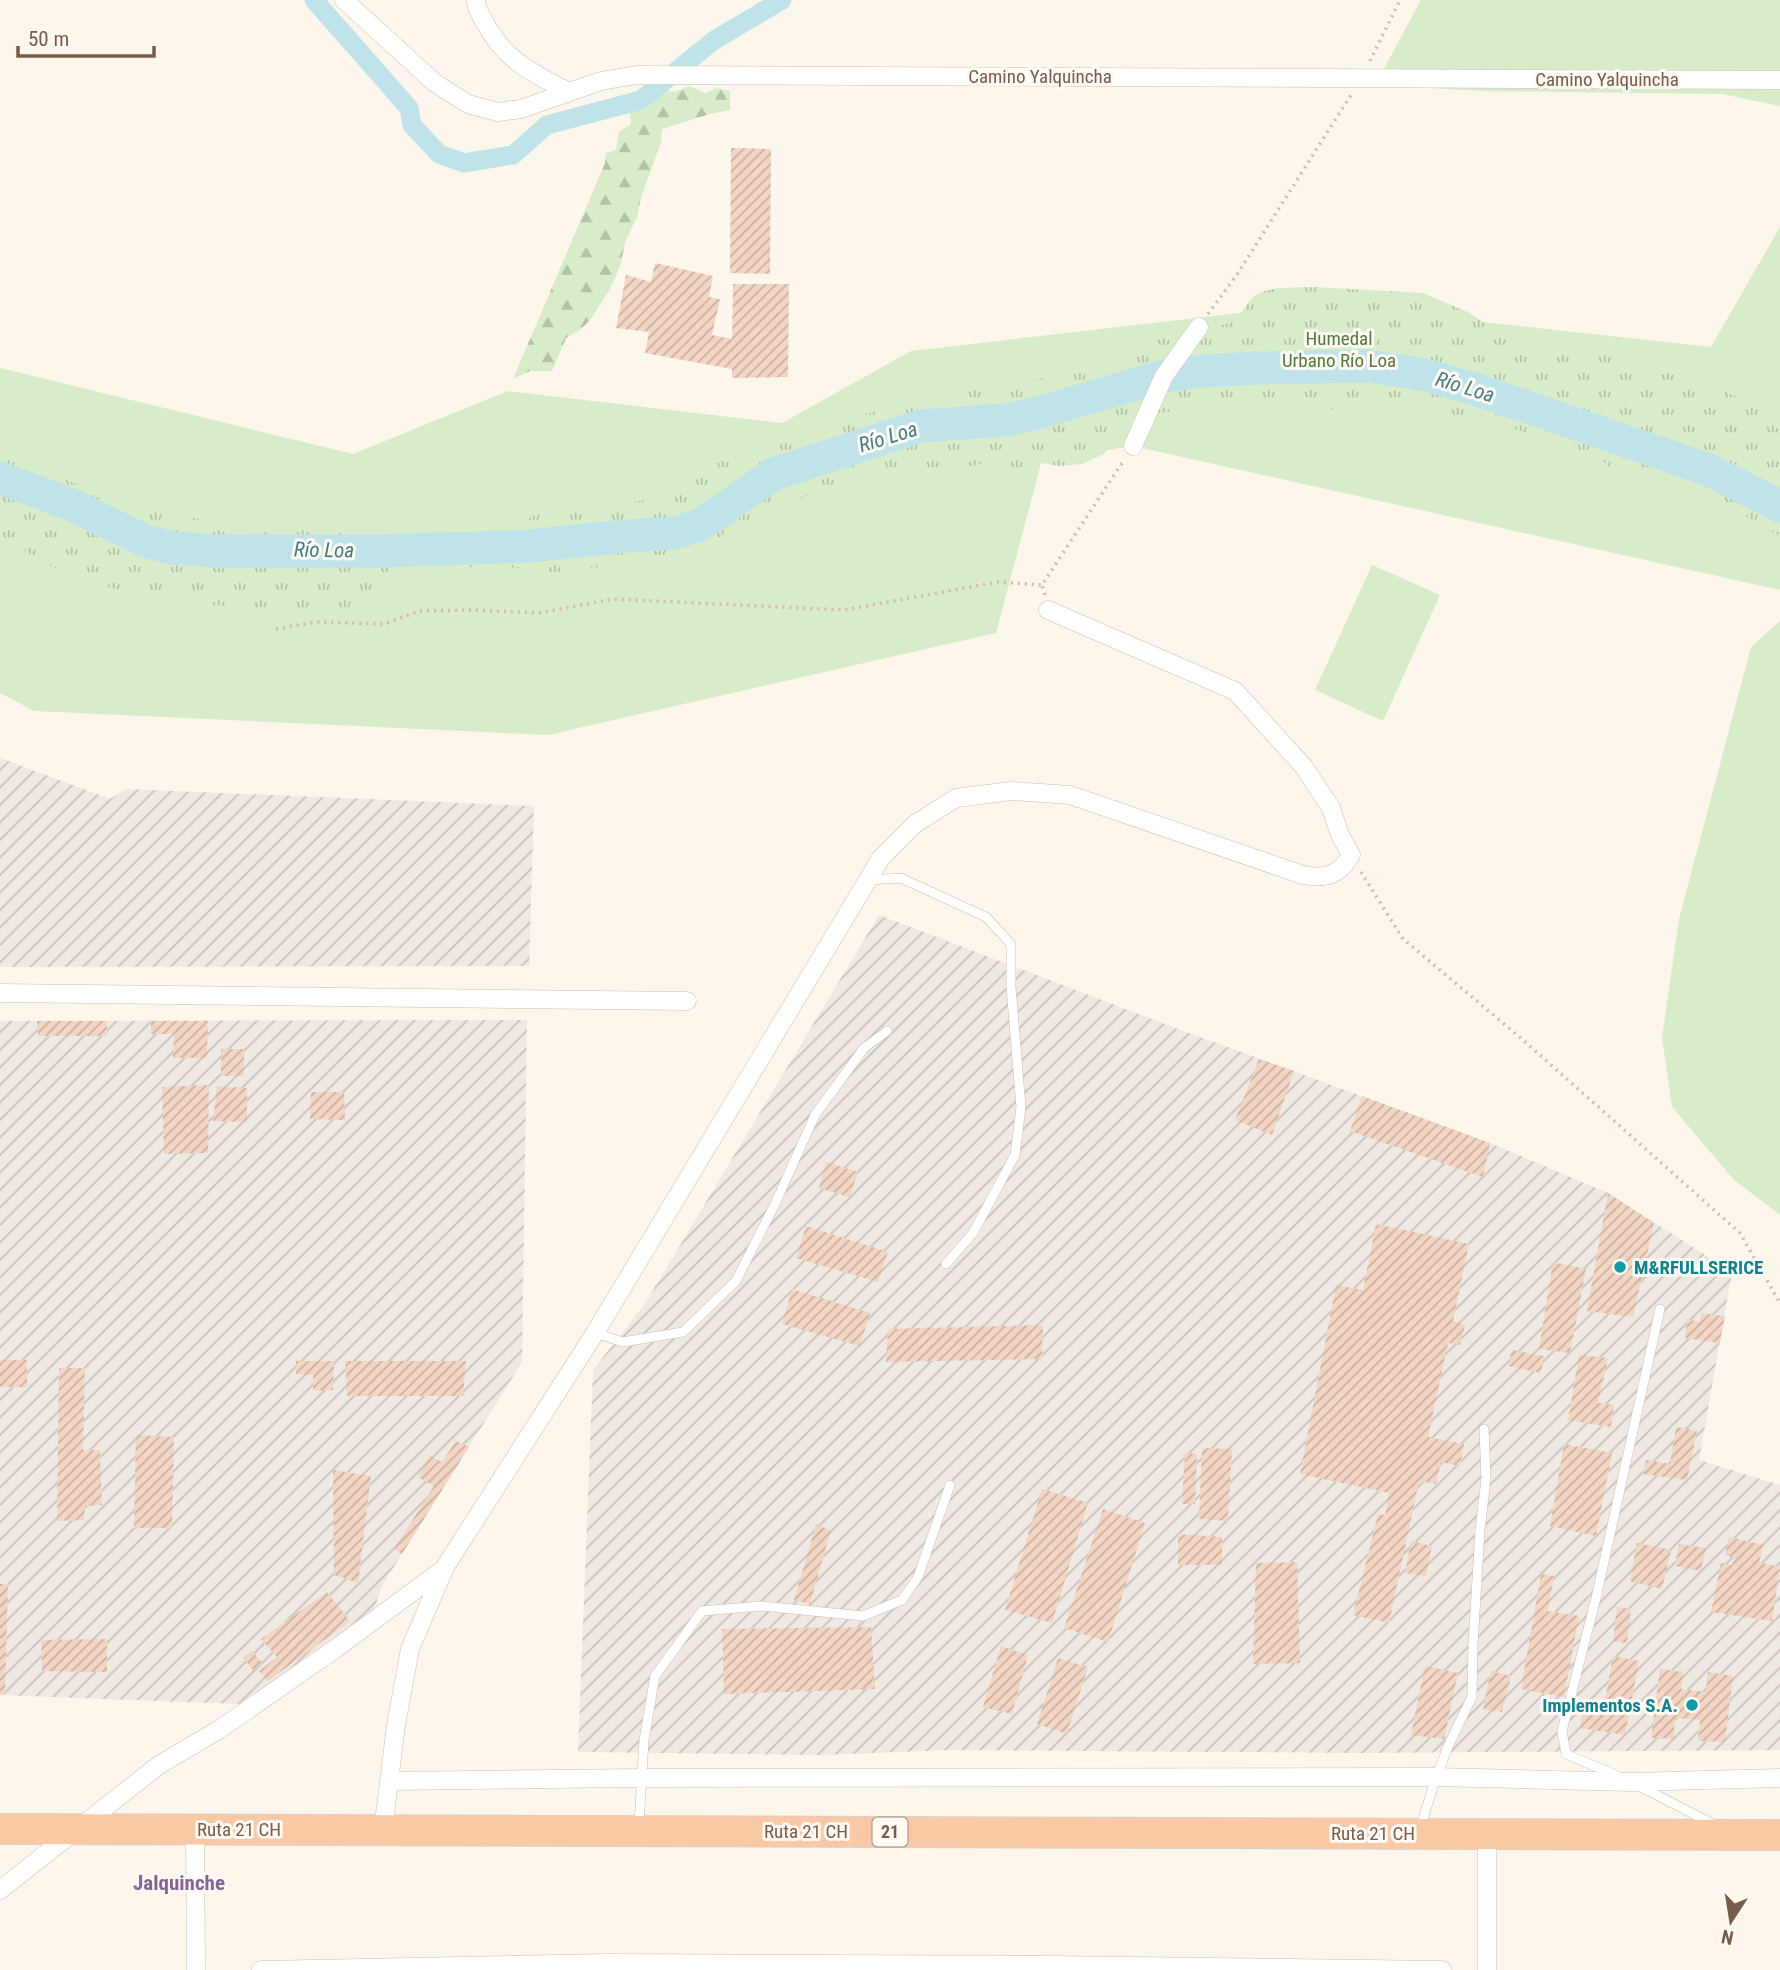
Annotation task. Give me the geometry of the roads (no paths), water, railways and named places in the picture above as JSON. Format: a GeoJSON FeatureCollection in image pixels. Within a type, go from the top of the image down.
{"type":"FeatureCollection","features":[{"type":"Feature","properties":{"kind":"highway","name":"Ruta 21 CH"},"geometry":{"type":"LineString","coordinates":[[0,1829],[1487,1834],[1762,1838]]}},
{"type":"Feature","properties":{"kind":"street","name":"Camino Yalquincha"},"geometry":{"type":"LineString","coordinates":[[344,0],[435,83],[468,104],[498,112],[522,109],[601,81],[636,75],[1780,80]]}},
{"type":"Feature","properties":{"kind":"street"},"geometry":{"type":"LineString","coordinates":[[475,0],[489,30],[510,57],[535,75],[569,92]]}},
{"type":"Feature","properties":{"kind":"street"},"geometry":{"type":"LineString","coordinates":[[1133,446],[1164,376],[1199,327]]}},
{"type":"Feature","properties":{"kind":"street"},"geometry":{"type":"LineString","coordinates":[[383,1830],[396,1725],[410,1648],[445,1567],[596,1333],[881,858],[915,824],[956,798],[1011,791],[1070,795],[1303,876],[1320,878],[1333,874],[1344,866],[1351,855],[1340,835],[1331,808],[1304,767],[1235,691],[1048,610]]}},
{"type":"Feature","properties":{"kind":"street"},"geometry":{"type":"LineString","coordinates":[[0,993],[687,1000]]}},
{"type":"Feature","properties":{"kind":"street"},"geometry":{"type":"LineString","coordinates":[[0,1889],[159,1765],[220,1729],[335,1649],[445,1567]]}},
{"type":"Feature","properties":{"kind":"street"},"geometry":{"type":"LineString","coordinates":[[389,1781],[1436,1777],[1631,1782],[1780,1778]]}},
{"type":"Feature","properties":{"kind":"street"},"geometry":{"type":"LineString","coordinates":[[195,1829],[195,1970]]}},
{"type":"Feature","properties":{"kind":"street"},"geometry":{"type":"LineString","coordinates":[[1487,1834],[1487,1970]]}},
{"type":"Feature","properties":{"kind":"street"},"geometry":{"type":"LineString","coordinates":[[261,1970],[608,1963],[1443,1970]]}},
{"type":"Feature","properties":{"kind":"lane"},"geometry":{"type":"LineString","coordinates":[[868,880],[901,878],[986,917],[1011,944],[1010,987],[1021,1107],[1015,1155],[973,1233],[946,1264]]}},
{"type":"Feature","properties":{"kind":"lane"},"geometry":{"type":"LineString","coordinates":[[596,1333],[623,1342],[683,1332],[736,1281],[816,1115],[864,1048],[887,1031]]}},
{"type":"Feature","properties":{"kind":"lane"},"geometry":{"type":"LineString","coordinates":[[1660,1309],[1596,1598],[1562,1731],[1566,1754],[1762,1838]]}},
{"type":"Feature","properties":{"kind":"lane"},"geometry":{"type":"LineString","coordinates":[[1419,1834],[1436,1777],[1472,1697],[1479,1543],[1486,1479],[1484,1429]]}},
{"type":"Feature","properties":{"kind":"lane"},"geometry":{"type":"LineString","coordinates":[[639,1831],[644,1740],[654,1676],[702,1611],[761,1606],[863,1616],[902,1600],[918,1577],[950,1485]]}},
{"type":"Feature","properties":{"kind":"waterway"},"geometry":{"type":"LineString","coordinates":[[314,0],[409,108],[412,125],[439,154],[464,163],[513,155],[547,125],[641,100],[713,41],[782,0]]}},
{"type":"Feature","properties":{"kind":"waterway","name":"Río Loa"},"geometry":{"type":"LineString","coordinates":[[0,478],[70,504],[145,541],[172,548],[215,551],[383,551],[529,546],[674,533],[700,525],[774,474],[921,426],[1005,420],[1164,376],[1257,368],[1369,366],[1426,375],[1481,391],[1709,470],[1780,506]]}},
{"type":"Feature","properties":{"kind":"place","name":"M&RFULLSERICE"},"geometry":{"type":"Point","coordinates":[1620,1267]}},
{"type":"Feature","properties":{"kind":"place","name":"Implementos S.A."},"geometry":{"type":"Point","coordinates":[1692,1705]}},
{"type":"Feature","properties":{"kind":"district","name":"Jalquinche"},"geometry":{"type":"Point","coordinates":[179,1883]}},
{"type":"Feature","properties":{"kind":"park label","name":"Humedal Urbano Río Loa"},"geometry":{"type":"Point","coordinates":[1339,349]}}]}
